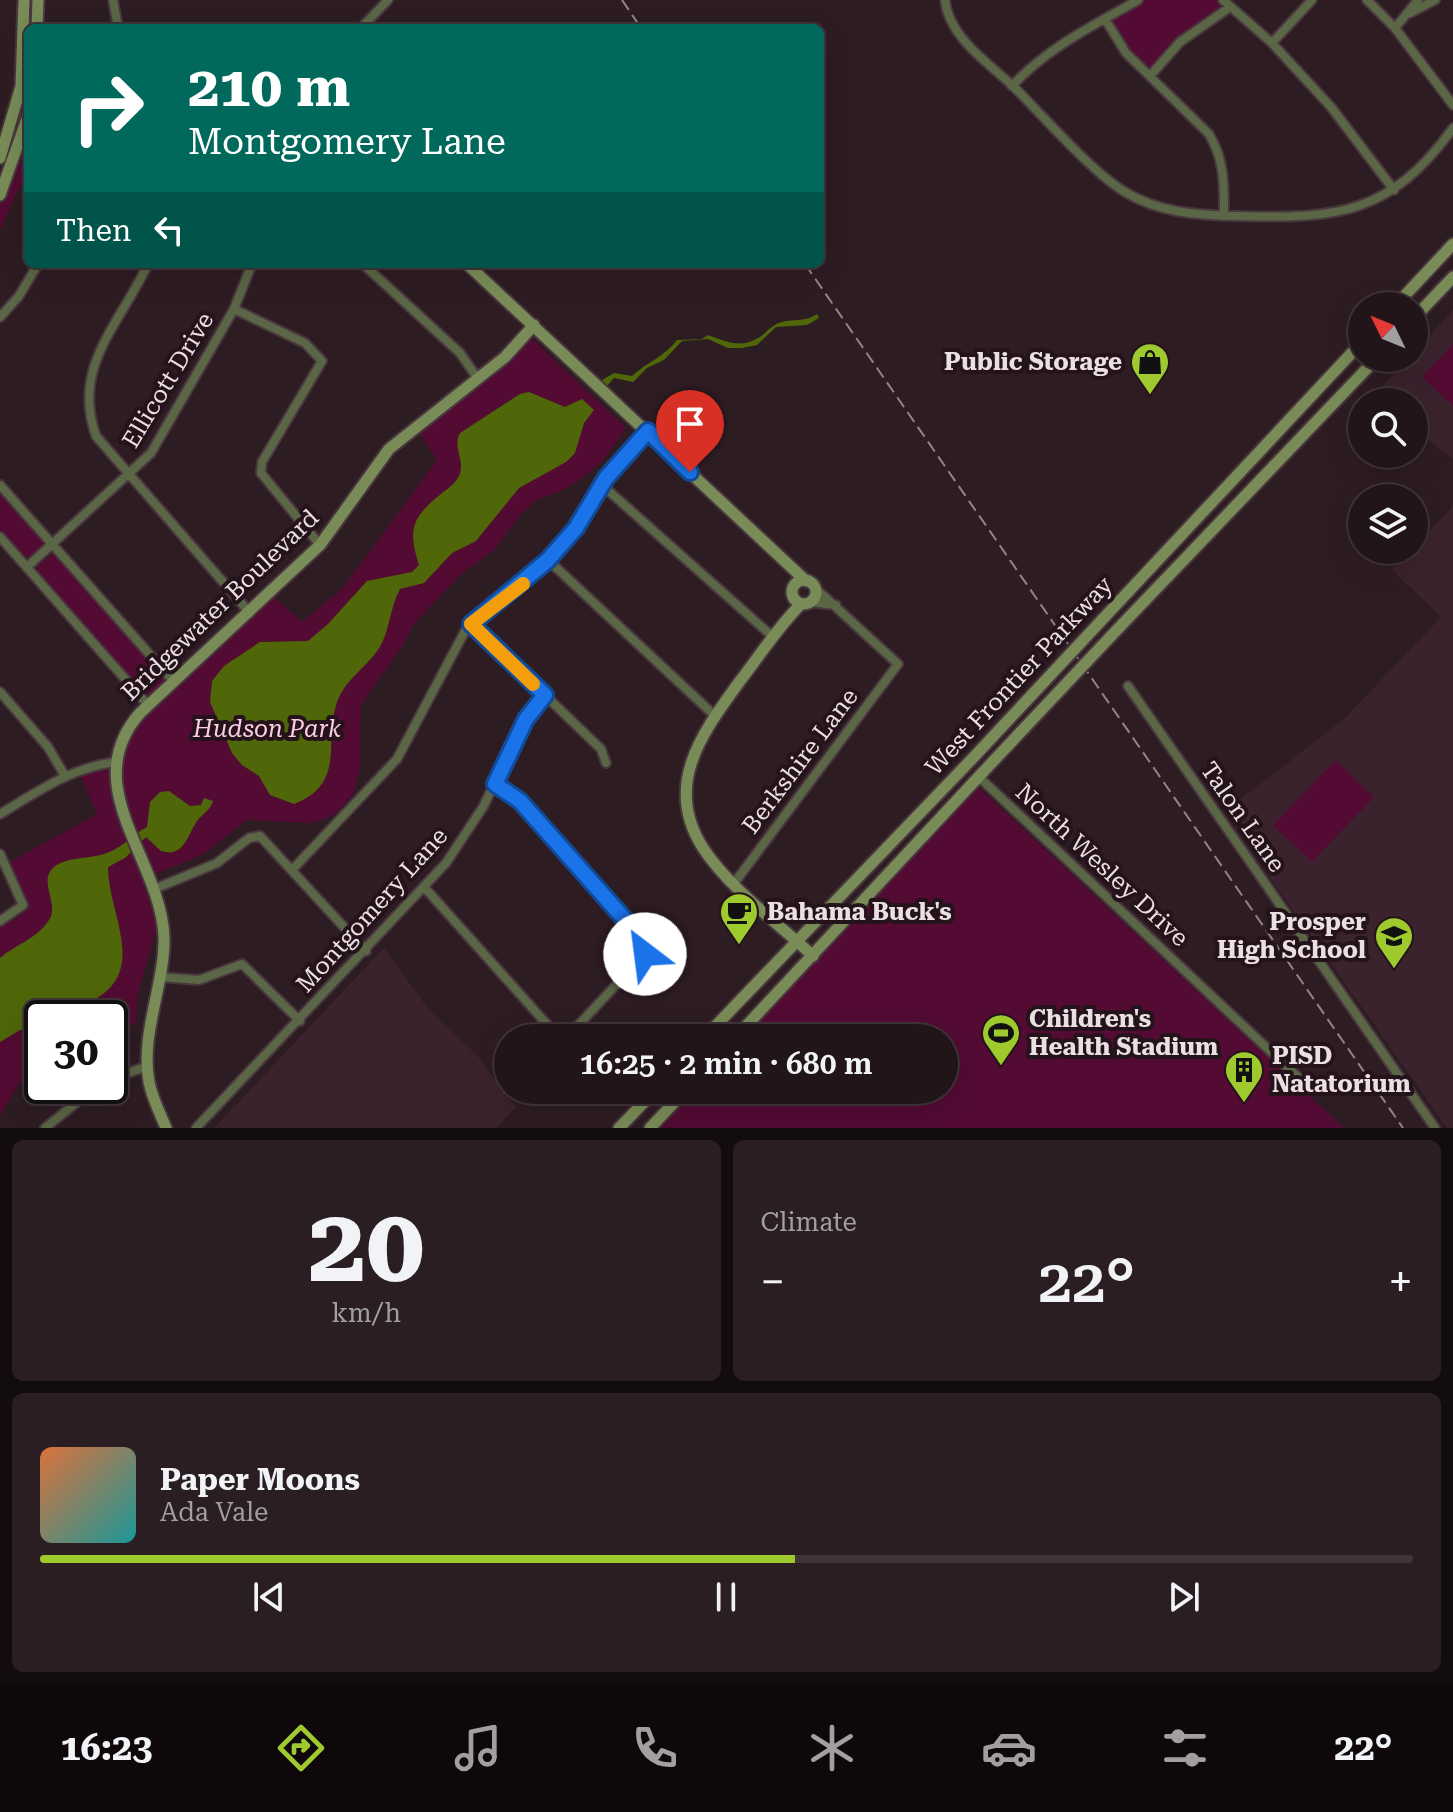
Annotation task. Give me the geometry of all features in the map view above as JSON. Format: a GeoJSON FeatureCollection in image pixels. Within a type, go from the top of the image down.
{"type":"FeatureCollection","features":[{"type":"Feature","properties":{"kind":"street"},"geometry":{"type":"LineString","coordinates":[[0,158],[23,102],[24,0]]}},
{"type":"Feature","properties":{"kind":"street"},"geometry":{"type":"LineString","coordinates":[[37,24],[38,0]]}},
{"type":"Feature","properties":{"kind":"street"},"geometry":{"type":"LineString","coordinates":[[113,0],[117,24]]}},
{"type":"Feature","properties":{"kind":"street"},"geometry":{"type":"LineString","coordinates":[[945,0],[956,31],[1012,86],[1123,191],[1163,210],[1224,216],[1320,217],[1361,207],[1394,190],[1418,172],[1453,128]]}},
{"type":"Feature","properties":{"kind":"street"},"geometry":{"type":"LineString","coordinates":[[1012,86],[1034,62],[1138,0]]}},
{"type":"Feature","properties":{"kind":"street"},"geometry":{"type":"LineString","coordinates":[[1272,43],[1312,0]]}},
{"type":"Feature","properties":{"kind":"street"},"geometry":{"type":"LineString","coordinates":[[1367,0],[1395,28],[1453,105]]}},
{"type":"Feature","properties":{"kind":"street"},"geometry":{"type":"LineString","coordinates":[[1395,28],[1418,0]]}},
{"type":"Feature","properties":{"kind":"street"},"geometry":{"type":"LineString","coordinates":[[1410,13],[1435,0]]}},
{"type":"Feature","properties":{"kind":"street"},"geometry":{"type":"LineString","coordinates":[[365,24],[386,1]]}},
{"type":"Feature","properties":{"kind":"street"},"geometry":{"type":"LineString","coordinates":[[1150,76],[1180,42],[1227,3],[1272,43],[1331,107],[1394,190]]}},
{"type":"Feature","properties":{"kind":"street"},"geometry":{"type":"LineString","coordinates":[[1105,19],[1126,53],[1209,134],[1218,148],[1224,169],[1224,216]]}},
{"type":"Feature","properties":{"kind":"street"},"geometry":{"type":"LineString","coordinates":[[0,195],[24,127]]}},
{"type":"Feature","properties":{"kind":"street"},"geometry":{"type":"LineString","coordinates":[[1408,292],[1453,244]]}},
{"type":"Feature","properties":{"kind":"street"},"geometry":{"type":"LineString","coordinates":[[0,317],[19,296],[36,268]]}},
{"type":"Feature","properties":{"kind":"street"},"geometry":{"type":"LineString","coordinates":[[146,268],[92,366],[86,391],[87,412],[96,436],[250,613]]}},
{"type":"Feature","properties":{"kind":"street","name":"Ellicott Drive"},"geometry":{"type":"LineString","coordinates":[[27,567],[130,476],[151,453],[234,309],[250,268]]}},
{"type":"Feature","properties":{"kind":"street"},"geometry":{"type":"LineString","coordinates":[[367,268],[460,353],[478,379]]}},
{"type":"Feature","properties":{"kind":"street"},"geometry":{"type":"LineString","coordinates":[[471,268],[784,561],[803,593],[837,605]]}},
{"type":"Feature","properties":{"kind":"street"},"geometry":{"type":"LineString","coordinates":[[1428,303],[1453,277]]}},
{"type":"Feature","properties":{"kind":"street"},"geometry":{"type":"LineString","coordinates":[[234,309],[305,343],[322,361],[262,462],[261,473],[320,545]]}},
{"type":"Feature","properties":{"kind":"street","name":"Bridgewater Boulevard"},"geometry":{"type":"LineString","coordinates":[[166,1128],[153,1098],[147,1047],[160,977],[163,924],[114,776],[123,733],[148,705],[320,545],[389,449],[414,425],[505,357],[534,325]]}},
{"type":"Feature","properties":{"kind":"street","name":"West Frontier Parkway"},"geometry":{"type":"LineString","coordinates":[[717,1024],[972,759],[1348,357]]}},
{"type":"Feature","properties":{"kind":"street","name":"West Frontier Parkway"},"geometry":{"type":"LineString","coordinates":[[748,1024],[1112,635],[1364,372]]}},
{"type":"Feature","properties":{"kind":"street"},"geometry":{"type":"LineString","coordinates":[[292,870],[397,759],[446,662],[471,624],[548,560],[576,528],[602,485],[648,431]]}},
{"type":"Feature","properties":{"kind":"street"},"geometry":{"type":"LineString","coordinates":[[0,485],[174,682]]}},
{"type":"Feature","properties":{"kind":"street"},"geometry":{"type":"LineString","coordinates":[[602,485],[773,637]]}},
{"type":"Feature","properties":{"kind":"street"},"geometry":{"type":"LineString","coordinates":[[0,537],[148,705]]}},
{"type":"Feature","properties":{"kind":"street"},"geometry":{"type":"LineString","coordinates":[[548,560],[714,715]]}},
{"type":"Feature","properties":{"kind":"street"},"geometry":{"type":"LineString","coordinates":[[803,593],[714,715],[694,751],[689,780],[689,810],[702,846],[813,956]]}},
{"type":"Feature","properties":{"kind":"street"},"geometry":{"type":"LineString","coordinates":[[803,593],[837,605]]}},
{"type":"Feature","properties":{"kind":"street","name":"Berkshire Lane"},"geometry":{"type":"LineString","coordinates":[[735,882],[898,664],[837,605]]}},
{"type":"Feature","properties":{"kind":"street"},"geometry":{"type":"LineString","coordinates":[[471,624],[601,749],[606,763]]}},
{"type":"Feature","properties":{"kind":"street","name":"Talon Lane"},"geometry":{"type":"LineString","coordinates":[[1128,686],[1435,1128]]}},
{"type":"Feature","properties":{"kind":"street"},"geometry":{"type":"LineString","coordinates":[[1,695],[48,747],[65,776]]}},
{"type":"Feature","properties":{"kind":"street","name":"Montgomery Lane"},"geometry":{"type":"LineString","coordinates":[[196,1128],[425,888],[471,828],[526,719],[545,695]]}},
{"type":"Feature","properties":{"kind":"street"},"geometry":{"type":"LineString","coordinates":[[0,814],[65,776],[92,765],[116,762]]}},
{"type":"Feature","properties":{"kind":"street","name":"North Wesley Drive"},"geometry":{"type":"LineString","coordinates":[[981,774],[1302,1081]]}},
{"type":"Feature","properties":{"kind":"street"},"geometry":{"type":"LineString","coordinates":[[495,784],[520,801],[643,940],[646,949],[641,959],[580,1024]]}},
{"type":"Feature","properties":{"kind":"street"},"geometry":{"type":"LineString","coordinates":[[152,890],[217,863],[257,835],[366,951]]}},
{"type":"Feature","properties":{"kind":"street"},"geometry":{"type":"LineString","coordinates":[[0,854],[23,905],[0,921]]}},
{"type":"Feature","properties":{"kind":"street"},"geometry":{"type":"LineString","coordinates":[[425,888],[547,1024]]}},
{"type":"Feature","properties":{"kind":"street"},"geometry":{"type":"LineString","coordinates":[[160,977],[199,980],[242,964],[300,1021]]}},
{"type":"Feature","properties":{"kind":"street"},"geometry":{"type":"LineString","coordinates":[[128,1073],[148,1066]]}},
{"type":"Feature","properties":{"kind":"street"},"geometry":{"type":"LineString","coordinates":[[45,1128],[75,1104]]}},
{"type":"Feature","properties":{"kind":"street"},"geometry":{"type":"LineString","coordinates":[[619,1128],[642,1104]]}},
{"type":"Feature","properties":{"kind":"street"},"geometry":{"type":"LineString","coordinates":[[650,1128],[673,1104]]}},
{"type":"Feature","properties":{"kind":"shaded area"},"geometry":{"type":"Polygon","coordinates":[[[1453,310],[1453,459],[1428,440],[1428,388],[1380,388],[1396,372],[1428,372],[1428,337],[1453,310]]]}},
{"type":"Feature","properties":{"kind":"shaded area"},"geometry":{"type":"Polygon","coordinates":[[[817,314],[819,318],[807,325],[776,327],[757,345],[742,348],[728,348],[708,339],[682,341],[664,360],[647,368],[633,382],[614,378],[607,386],[602,380],[614,373],[632,376],[677,340],[702,339],[708,335],[733,343],[745,343],[779,323],[817,314]]]}},
{"type":"Feature","properties":{"kind":"shaded area"},"geometry":{"type":"Polygon","coordinates":[[[529,392],[565,407],[582,399],[594,410],[584,423],[575,453],[566,462],[519,488],[476,541],[452,553],[424,583],[400,589],[382,643],[346,685],[337,702],[330,760],[321,785],[294,804],[270,795],[259,776],[242,765],[232,753],[210,702],[212,681],[224,666],[260,642],[308,641],[367,581],[412,572],[419,565],[413,533],[418,518],[459,476],[461,465],[457,444],[460,433],[520,394],[529,392]]]}},
{"type":"Feature","properties":{"kind":"shaded area","name":"Prosper High School"},"geometry":{"type":"Polygon","coordinates":[[[1453,506],[1453,1128],[1447,1128],[1224,812],[1344,719],[1441,617],[1392,570],[1398,564],[1428,564],[1428,532],[1453,506]]]}},
{"type":"Feature","properties":{"kind":"shaded area"},"geometry":{"type":"Polygon","coordinates":[[[169,791],[190,806],[201,805],[204,798],[213,801],[180,849],[161,851],[146,837],[125,858],[108,867],[122,955],[120,971],[112,986],[94,1000],[24,1000],[24,1030],[0,1042],[0,958],[39,932],[49,920],[52,907],[49,874],[63,862],[107,853],[147,827],[150,802],[160,792],[169,791]]]}},
{"type":"Feature","properties":{"kind":"shaded area"},"geometry":{"type":"Polygon","coordinates":[[[384,948],[429,1010],[477,1055],[494,1078],[494,1104],[514,1104],[516,1107],[496,1128],[214,1128],[384,948]]]}},
{"type":"Feature","properties":{"kind":"green space"},"geometry":{"type":"Polygon","coordinates":[[[1138,0],[1223,0],[1230,7],[1194,31],[1150,76],[1126,53],[1105,19],[1138,0]]]}},
{"type":"Feature","properties":{"kind":"green space"},"geometry":{"type":"Polygon","coordinates":[[[24,138],[24,178],[0,230],[0,203],[24,138]]]}},
{"type":"Feature","properties":{"kind":"green space","name":"Hudson Park"},"geometry":{"type":"Polygon","coordinates":[[[530,337],[626,428],[604,459],[586,475],[564,490],[537,500],[522,513],[494,550],[460,575],[413,625],[402,647],[361,704],[360,769],[353,795],[334,815],[313,823],[247,820],[204,854],[143,879],[157,927],[137,998],[136,1023],[128,1026],[128,1000],[24,1000],[24,1080],[0,1116],[0,926],[20,917],[24,902],[21,889],[6,864],[97,814],[80,774],[115,767],[141,718],[273,596],[302,622],[343,588],[437,460],[414,425],[530,337]]]}},
{"type":"Feature","properties":{"kind":"green space"},"geometry":{"type":"Polygon","coordinates":[[[1453,344],[1453,406],[1422,377],[1453,344]]]}},
{"type":"Feature","properties":{"kind":"green space"},"geometry":{"type":"Polygon","coordinates":[[[0,488],[45,540],[43,547],[31,557],[22,556],[0,530],[0,488]]]}},
{"type":"Feature","properties":{"kind":"green space"},"geometry":{"type":"Polygon","coordinates":[[[54,553],[164,676],[165,682],[151,695],[143,694],[37,574],[38,565],[54,553]]]}},
{"type":"Feature","properties":{"kind":"green space"},"geometry":{"type":"Polygon","coordinates":[[[1336,760],[1374,797],[1312,862],[1273,825],[1336,760]]]}},
{"type":"Feature","properties":{"kind":"green space"},"geometry":{"type":"Polygon","coordinates":[[[975,784],[1344,1128],[652,1128],[675,1104],[958,1104],[958,1024],[749,1024],[975,784]]]}},
{"type":"Feature","properties":{"kind":"railway"},"geometry":{"type":"LineString","coordinates":[[622,0],[638,24]]}},
{"type":"Feature","properties":{"kind":"railway"},"geometry":{"type":"LineString","coordinates":[[808,268],[1403,1128]]}},
{"type":"Feature","properties":{"kind":"slow traffic"},"geometry":{"type":"LineString","coordinates":[[523,584],[471,624],[533,684]]}},
{"type":"Feature","properties":{"kind":"place","name":"Public Storage"},"geometry":{"type":"Point","coordinates":[1150,396]}},
{"type":"Feature","properties":{"kind":"place","name":"Bahama Buck's"},"geometry":{"type":"Point","coordinates":[739,946]}},
{"type":"Feature","properties":{"kind":"place","name":"Prosper High School"},"geometry":{"type":"Point","coordinates":[1394,970]}},
{"type":"Feature","properties":{"kind":"place","name":"Children's Health Stadium"},"geometry":{"type":"Point","coordinates":[1001,1067]}},
{"type":"Feature","properties":{"kind":"place","name":"PISD Natatorium"},"geometry":{"type":"Point","coordinates":[1244,1104]}},
{"type":"Feature","properties":{"kind":"route"},"geometry":{"type":"LineString","coordinates":[[645,954],[643,940],[520,801],[495,784],[526,719],[545,695],[471,624],[516,590],[548,560],[576,528],[606,478],[648,431],[690,472]]}}]}
